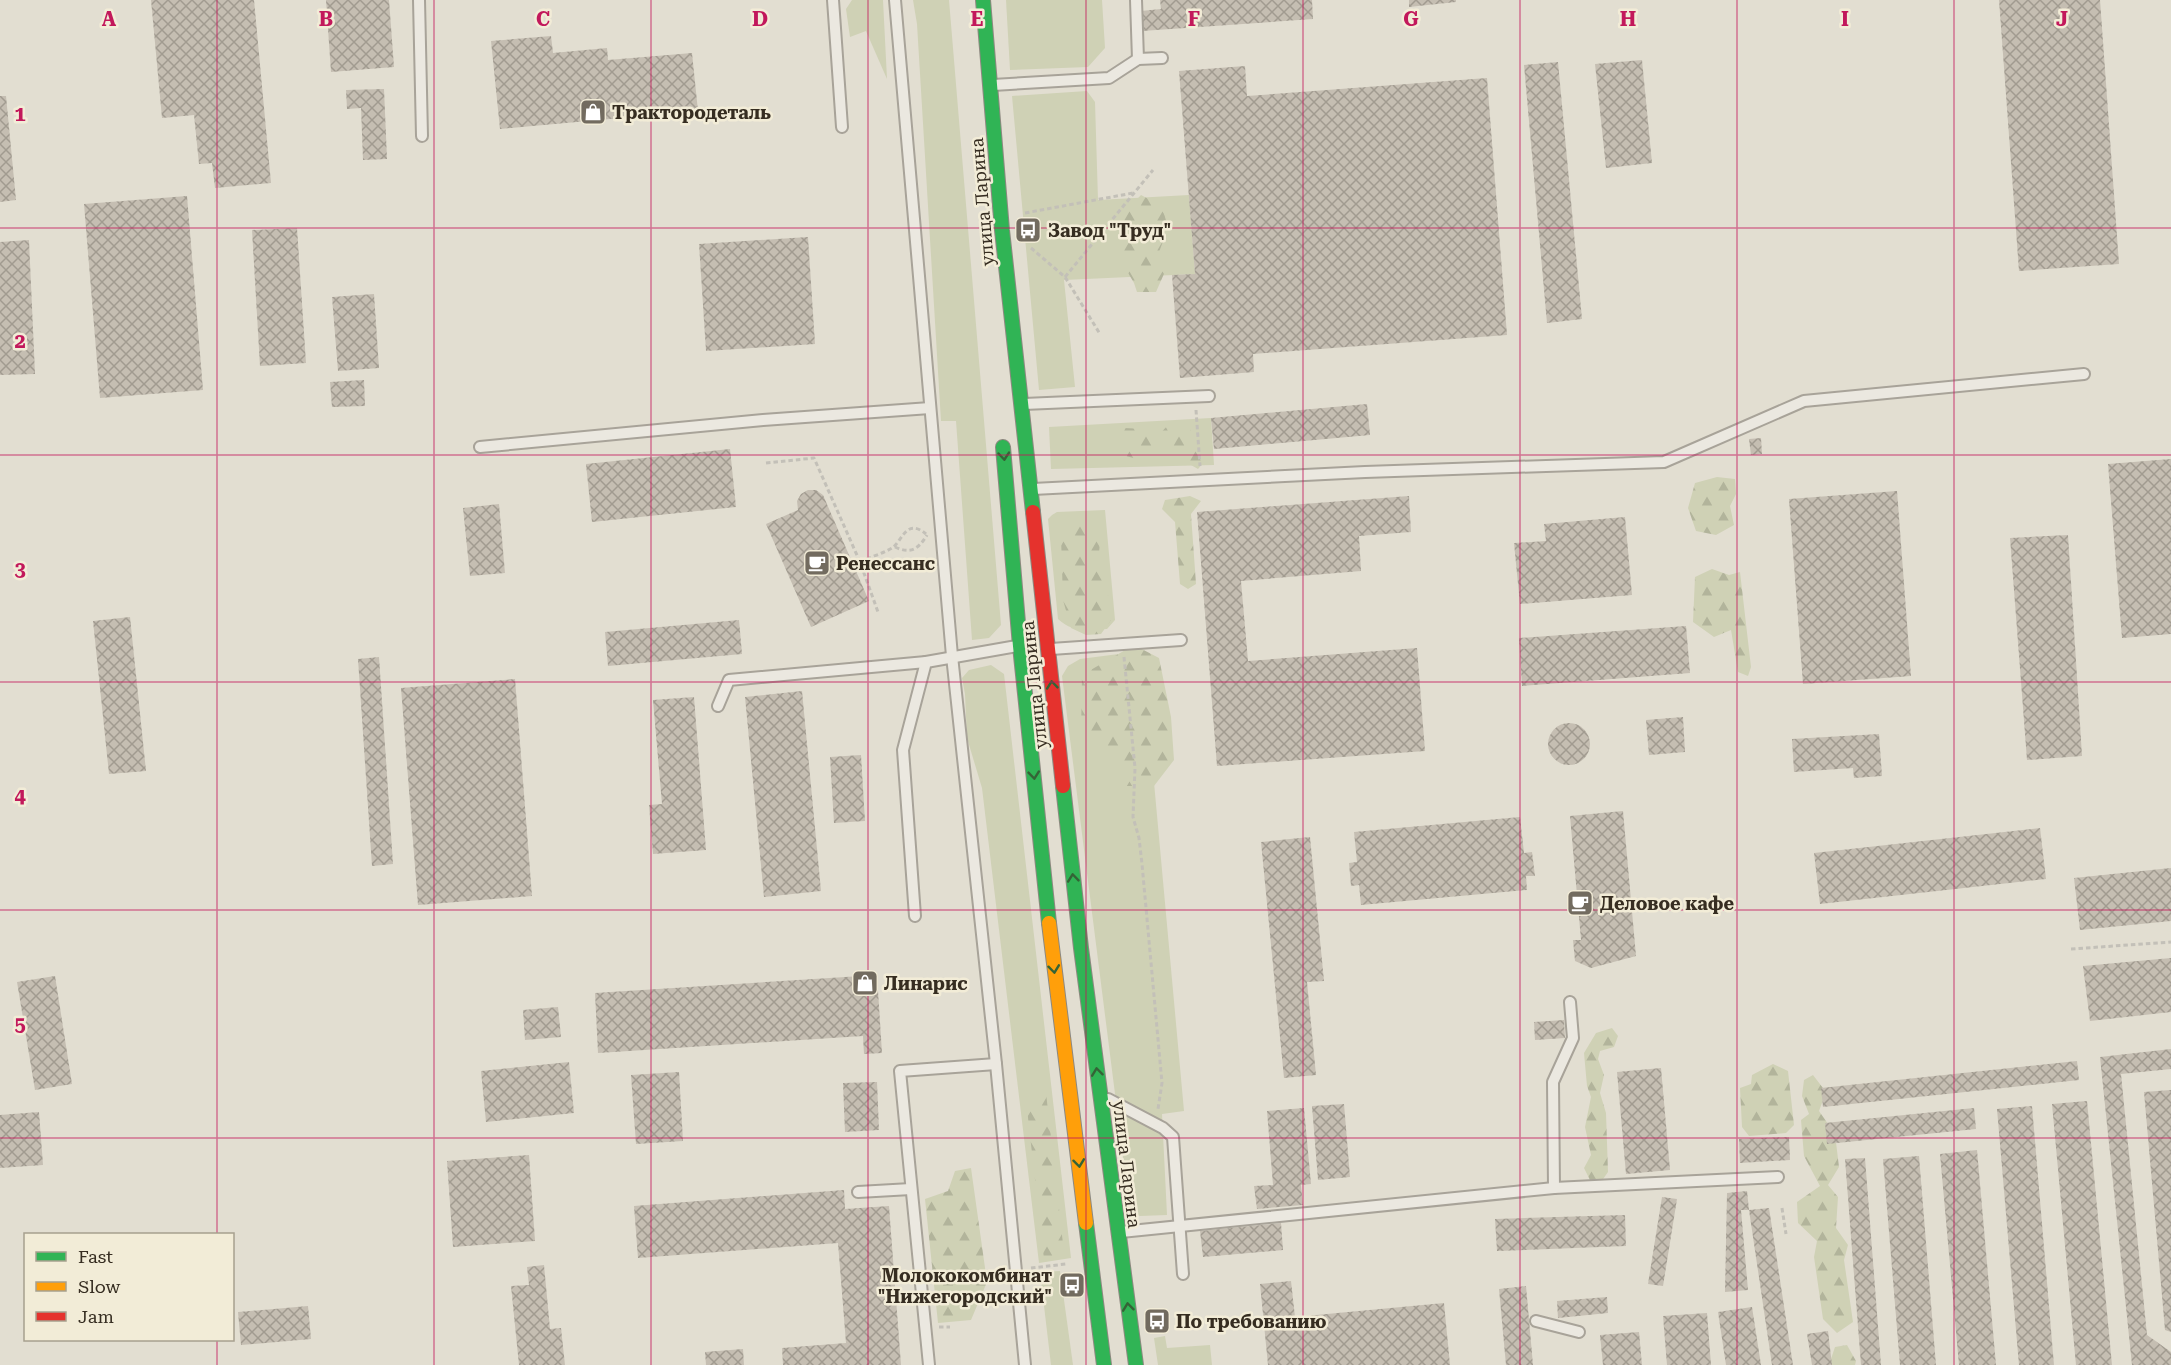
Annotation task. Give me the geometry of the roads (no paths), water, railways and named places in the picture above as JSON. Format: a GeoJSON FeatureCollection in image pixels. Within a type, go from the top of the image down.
{"type":"FeatureCollection","features":[{"type":"Feature","properties":{"kind":"main road","name":"улица Ларина"},"geometry":{"type":"LineString","coordinates":[[983,0],[1002,230],[1081,948],[1136,1365]]}},
{"type":"Feature","properties":{"kind":"main road","name":"улица Ларина"},"geometry":{"type":"LineString","coordinates":[[1002,435],[1020,646],[1054,963],[1104,1365]]}},
{"type":"Feature","properties":{"kind":"lane"},"geometry":{"type":"LineString","coordinates":[[419,0],[422,136]]}},
{"type":"Feature","properties":{"kind":"lane"},"geometry":{"type":"LineString","coordinates":[[833,0],[842,127]]}},
{"type":"Feature","properties":{"kind":"lane"},"geometry":{"type":"LineString","coordinates":[[895,0],[952,656],[996,1064],[1025,1365]]}},
{"type":"Feature","properties":{"kind":"lane"},"geometry":{"type":"LineString","coordinates":[[1136,0],[1138,59]]}},
{"type":"Feature","properties":{"kind":"lane"},"geometry":{"type":"LineString","coordinates":[[990,85],[1108,78],[1138,59],[1162,58]]}},
{"type":"Feature","properties":{"kind":"lane"},"geometry":{"type":"LineString","coordinates":[[1030,489],[1365,472],[1664,462],[1804,401],[2084,374]]}},
{"type":"Feature","properties":{"kind":"lane"},"geometry":{"type":"LineString","coordinates":[[1021,405],[1209,396]]}},
{"type":"Feature","properties":{"kind":"lane"},"geometry":{"type":"LineString","coordinates":[[480,447],[763,420],[930,408]]}},
{"type":"Feature","properties":{"kind":"lane"},"geometry":{"type":"LineString","coordinates":[[1048,650],[1181,640]]}},
{"type":"Feature","properties":{"kind":"lane"},"geometry":{"type":"LineString","coordinates":[[717,706],[729,680],[926,662],[1020,646]]}},
{"type":"Feature","properties":{"kind":"lane"},"geometry":{"type":"LineString","coordinates":[[915,916],[903,750],[926,662]]}},
{"type":"Feature","properties":{"kind":"lane"},"geometry":{"type":"LineString","coordinates":[[1554,1188],[1553,1082],[1573,1038],[1570,1002]]}},
{"type":"Feature","properties":{"kind":"lane"},"geometry":{"type":"LineString","coordinates":[[929,1365],[900,1071],[996,1064]]}},
{"type":"Feature","properties":{"kind":"lane"},"geometry":{"type":"LineString","coordinates":[[1100,1094],[1173,1137],[1184,1274]]}},
{"type":"Feature","properties":{"kind":"lane"},"geometry":{"type":"LineString","coordinates":[[1118,1232],[1554,1188],[1778,1177]]}},
{"type":"Feature","properties":{"kind":"lane"},"geometry":{"type":"LineString","coordinates":[[858,1192],[911,1189]]}},
{"type":"Feature","properties":{"kind":"lane"},"geometry":{"type":"LineString","coordinates":[[1536,1321],[1579,1332]]}},
{"type":"Feature","properties":{"kind":"place","name":"Трактородеталь"},"geometry":{"type":"Point","coordinates":[593,112]}},
{"type":"Feature","properties":{"kind":"place","name":"Завод \"Труд\""},"geometry":{"type":"Point","coordinates":[1028,230]}},
{"type":"Feature","properties":{"kind":"place","name":"Ренессанс"},"geometry":{"type":"Point","coordinates":[817,563]}},
{"type":"Feature","properties":{"kind":"place","name":"Деловое кафе"},"geometry":{"type":"Point","coordinates":[1580,903]}},
{"type":"Feature","properties":{"kind":"place","name":"Линарис"},"geometry":{"type":"Point","coordinates":[865,983]}},
{"type":"Feature","properties":{"kind":"place","name":"Молококомбинат \"Нижегородский\""},"geometry":{"type":"Point","coordinates":[1072,1285]}},
{"type":"Feature","properties":{"kind":"place","name":"По требованию"},"geometry":{"type":"Point","coordinates":[1157,1321]}}]}
